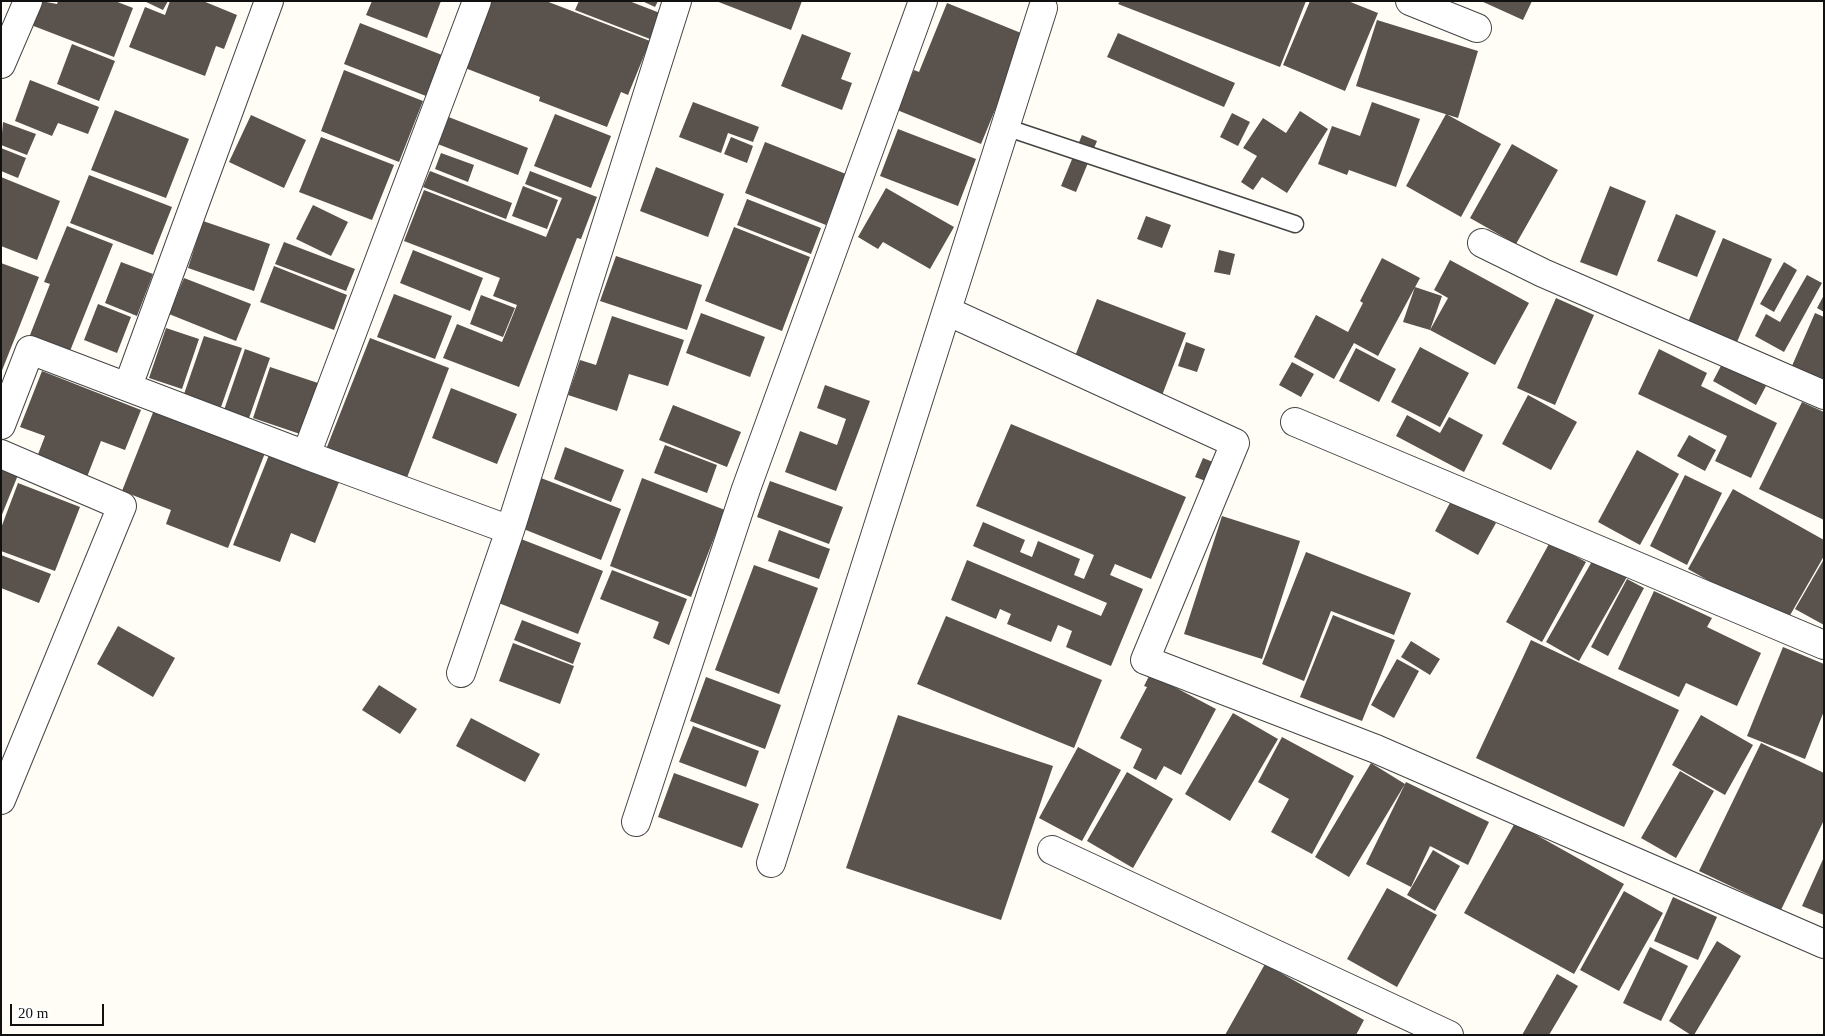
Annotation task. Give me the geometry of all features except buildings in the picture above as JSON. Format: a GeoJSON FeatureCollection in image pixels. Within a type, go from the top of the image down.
{"type":"FeatureCollection","features":[{"type":"Feature","properties":{"kind":"street"},"geometry":{"type":"LineString","coordinates":[[1,64],[28,1]]}},
{"type":"Feature","properties":{"kind":"street"},"geometry":{"type":"LineString","coordinates":[[128,386],[269,1]]}},
{"type":"Feature","properties":{"kind":"street"},"geometry":{"type":"LineString","coordinates":[[306,455],[477,1]]}},
{"type":"Feature","properties":{"kind":"street"},"geometry":{"type":"LineString","coordinates":[[461,673],[510,530],[677,1]]}},
{"type":"Feature","properties":{"kind":"street"},"geometry":{"type":"LineString","coordinates":[[636,822],[746,489],[923,1]]}},
{"type":"Feature","properties":{"kind":"street"},"geometry":{"type":"LineString","coordinates":[[1410,1],[1477,28]]}},
{"type":"Feature","properties":{"kind":"street"},"geometry":{"type":"LineString","coordinates":[[771,863],[1005,127],[1036,3]]}},
{"type":"Feature","properties":{"kind":"street"},"geometry":{"type":"LineString","coordinates":[[1482,243],[1543,273],[1824,395]]}},
{"type":"Feature","properties":{"kind":"street"},"geometry":{"type":"LineString","coordinates":[[947,311],[1235,443],[1145,660],[1376,749],[1583,841],[1824,944]]}},
{"type":"Feature","properties":{"kind":"street"},"geometry":{"type":"LineString","coordinates":[[1,425],[30,350],[510,530]]}},
{"type":"Feature","properties":{"kind":"street"},"geometry":{"type":"LineString","coordinates":[[1294,422],[1824,645]]}},
{"type":"Feature","properties":{"kind":"street"},"geometry":{"type":"LineString","coordinates":[[1,454],[122,506],[1,800]]}},
{"type":"Feature","properties":{"kind":"street"},"geometry":{"type":"LineString","coordinates":[[1052,850],[1449,1035]]}},
{"type":"Feature","properties":{"kind":"lane"},"geometry":{"type":"LineString","coordinates":[[1005,127],[1296,224]]}}]}
